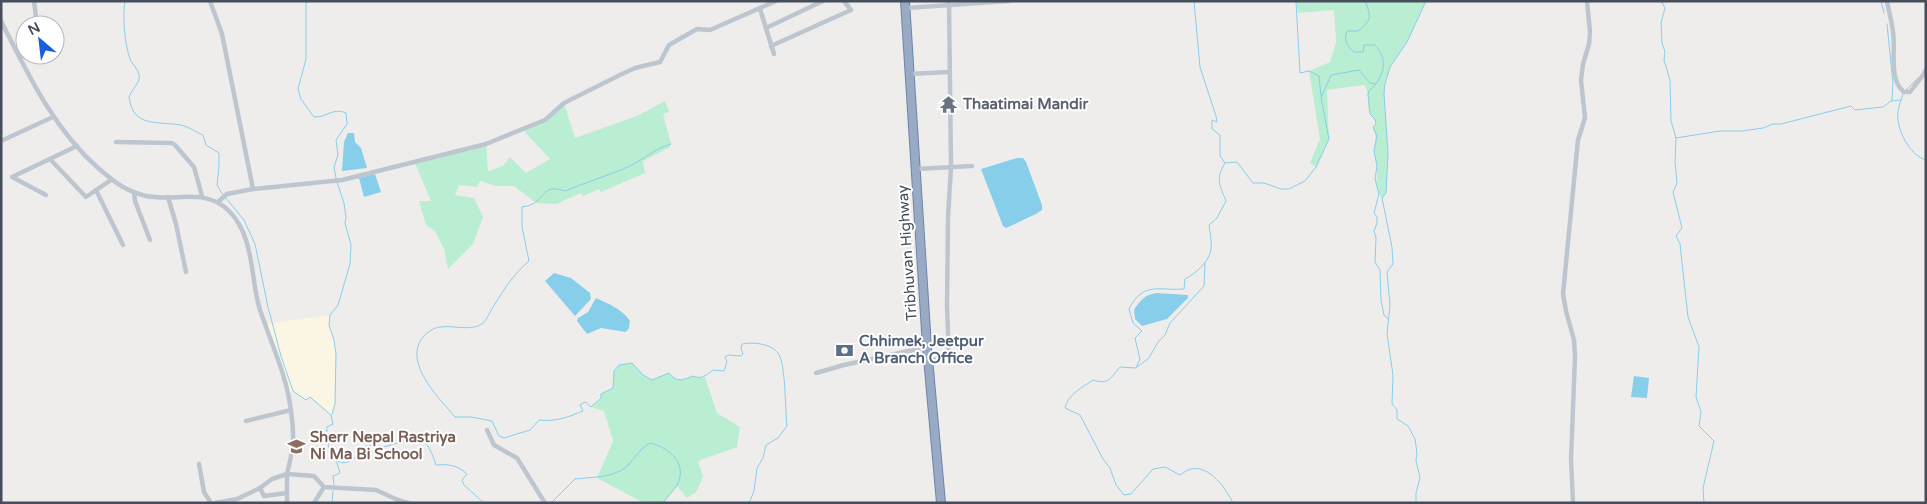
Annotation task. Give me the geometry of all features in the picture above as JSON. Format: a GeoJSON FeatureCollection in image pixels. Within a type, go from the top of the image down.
{"type":"FeatureCollection","features":[{"type":"Feature","properties":{"kind":"highway","name":"Tribhuvan Highway"},"geometry":{"type":"LineString","coordinates":[[906,5],[927,347],[941,503]]}},
{"type":"Feature","properties":{"kind":"street"},"geometry":{"type":"LineString","coordinates":[[34,1],[36,15]]}},
{"type":"Feature","properties":{"kind":"street"},"geometry":{"type":"LineString","coordinates":[[210,1],[222,34],[253,189]]}},
{"type":"Feature","properties":{"kind":"street"},"geometry":{"type":"LineString","coordinates":[[220,200],[227,194],[253,189],[342,180],[486,144],[545,120],[564,103],[635,68],[660,62],[669,45],[697,29],[710,30],[776,1]]}},
{"type":"Feature","properties":{"kind":"street"},"geometry":{"type":"LineString","coordinates":[[766,28],[823,1]]}},
{"type":"Feature","properties":{"kind":"street"},"geometry":{"type":"LineString","coordinates":[[771,46],[851,10],[844,1]]}},
{"type":"Feature","properties":{"kind":"street"},"geometry":{"type":"LineString","coordinates":[[906,5],[1010,1]]}},
{"type":"Feature","properties":{"kind":"street"},"geometry":{"type":"LineString","coordinates":[[1573,503],[1571,459],[1575,357],[1574,340],[1566,311],[1564,294],[1578,140],[1585,118],[1581,80],[1590,32],[1587,1]]}},
{"type":"Feature","properties":{"kind":"street"},"geometry":{"type":"LineString","coordinates":[[1887,1],[1894,34],[1896,78],[1900,89],[1904,92],[1910,92],[1926,71]]}},
{"type":"Feature","properties":{"kind":"street"},"geometry":{"type":"LineString","coordinates":[[928,360],[949,359],[947,268],[950,167],[949,3]]}},
{"type":"Feature","properties":{"kind":"street"},"geometry":{"type":"LineString","coordinates":[[760,9],[774,54]]}},
{"type":"Feature","properties":{"kind":"street"},"geometry":{"type":"LineString","coordinates":[[1,21],[15,49]]}},
{"type":"Feature","properties":{"kind":"street"},"geometry":{"type":"LineString","coordinates":[[24,65],[53,117],[76,146],[111,180],[134,192],[149,196],[202,196],[220,200],[238,223],[251,258],[259,309],[275,352],[291,410],[294,444],[287,474],[287,503]]}},
{"type":"Feature","properties":{"kind":"street"},"geometry":{"type":"LineString","coordinates":[[909,74],[949,72]]}},
{"type":"Feature","properties":{"kind":"street"},"geometry":{"type":"LineString","coordinates":[[1,141],[53,117]]}},
{"type":"Feature","properties":{"kind":"street"},"geometry":{"type":"LineString","coordinates":[[116,142],[172,143],[194,167],[202,196]]}},
{"type":"Feature","properties":{"kind":"street"},"geometry":{"type":"LineString","coordinates":[[46,195],[12,177],[76,146]]}},
{"type":"Feature","properties":{"kind":"street"},"geometry":{"type":"LineString","coordinates":[[50,159],[86,197],[111,180]]}},
{"type":"Feature","properties":{"kind":"street"},"geometry":{"type":"LineString","coordinates":[[916,169],[972,166]]}},
{"type":"Feature","properties":{"kind":"street"},"geometry":{"type":"LineString","coordinates":[[96,190],[123,246]]}},
{"type":"Feature","properties":{"kind":"street"},"geometry":{"type":"LineString","coordinates":[[134,192],[135,201],[150,240]]}},
{"type":"Feature","properties":{"kind":"street"},"geometry":{"type":"LineString","coordinates":[[168,197],[186,272]]}},
{"type":"Feature","properties":{"kind":"street"},"geometry":{"type":"LineString","coordinates":[[816,373],[927,347]]}},
{"type":"Feature","properties":{"kind":"street"},"geometry":{"type":"LineString","coordinates":[[246,421],[291,410]]}},
{"type":"Feature","properties":{"kind":"street"},"geometry":{"type":"LineString","coordinates":[[488,430],[494,445],[517,458],[545,503]]}},
{"type":"Feature","properties":{"kind":"street"},"geometry":{"type":"LineString","coordinates":[[199,464],[204,492],[213,503],[237,499],[260,488],[272,479],[287,474],[314,476],[324,487],[376,490],[408,503]]}},
{"type":"Feature","properties":{"kind":"street"},"geometry":{"type":"LineString","coordinates":[[314,503],[324,487]]}},
{"type":"Feature","properties":{"kind":"street"},"geometry":{"type":"LineString","coordinates":[[260,488],[264,496],[288,493]]}},
{"type":"Feature","properties":{"kind":"shaded area"},"geometry":{"type":"Polygon","coordinates":[[[330,315],[329,325],[336,354],[335,405],[331,415],[310,397],[306,400],[294,391],[287,393],[265,324],[330,315]]]}},
{"type":"Feature","properties":{"kind":"green space"},"geometry":{"type":"Polygon","coordinates":[[[1296,1],[1426,1],[1407,42],[1390,67],[1385,84],[1388,153],[1386,193],[1382,198],[1377,186],[1377,167],[1374,153],[1375,137],[1373,127],[1376,124],[1369,110],[1367,92],[1364,85],[1327,90],[1329,139],[1316,167],[1310,163],[1320,139],[1309,71],[1330,62],[1336,42],[1334,10],[1298,13],[1296,1]]]}},
{"type":"Feature","properties":{"kind":"green space"},"geometry":{"type":"Polygon","coordinates":[[[665,101],[669,112],[663,114],[671,144],[670,147],[643,161],[645,173],[601,192],[599,189],[583,196],[581,193],[556,204],[536,203],[514,186],[496,186],[480,181],[477,187],[459,185],[455,195],[474,198],[483,217],[473,244],[448,269],[444,249],[435,231],[426,225],[419,201],[431,201],[414,161],[486,144],[488,171],[503,166],[510,157],[526,173],[550,159],[523,130],[545,120],[564,103],[575,138],[637,116],[665,101]]]}},
{"type":"Feature","properties":{"kind":"green space"},"geometry":{"type":"Polygon","coordinates":[[[632,363],[643,375],[652,380],[669,373],[680,380],[693,376],[698,378],[705,377],[717,413],[740,427],[737,447],[698,461],[703,477],[696,492],[687,498],[677,486],[663,503],[644,503],[597,478],[613,441],[604,411],[591,407],[601,399],[601,394],[613,388],[614,371],[619,365],[632,363]]]}},
{"type":"Feature","properties":{"kind":"water"},"geometry":{"type":"Polygon","coordinates":[[[348,133],[354,133],[355,142],[361,148],[367,168],[342,171],[344,142],[348,133]]]}},
{"type":"Feature","properties":{"kind":"water"},"geometry":{"type":"Polygon","coordinates":[[[1017,158],[1023,158],[1026,162],[1042,205],[1042,210],[1006,228],[1003,226],[981,169],[1017,158]]]}},
{"type":"Feature","properties":{"kind":"water"},"geometry":{"type":"Polygon","coordinates":[[[375,174],[381,192],[364,197],[359,178],[375,174]]]}},
{"type":"Feature","properties":{"kind":"water"},"geometry":{"type":"Polygon","coordinates":[[[554,273],[571,278],[590,293],[591,299],[575,316],[545,281],[554,273]]]}},
{"type":"Feature","properties":{"kind":"water"},"geometry":{"type":"Polygon","coordinates":[[[1156,293],[1188,295],[1188,298],[1167,319],[1142,326],[1135,319],[1134,310],[1143,298],[1156,293]]]}},
{"type":"Feature","properties":{"kind":"water"},"geometry":{"type":"Polygon","coordinates":[[[596,298],[615,307],[627,317],[630,321],[626,332],[601,328],[587,334],[577,321],[578,318],[588,312],[596,298]]]}},
{"type":"Feature","properties":{"kind":"water"},"geometry":{"type":"Polygon","coordinates":[[[1634,376],[1649,378],[1647,398],[1631,397],[1634,376]]]}},
{"type":"Feature","properties":{"kind":"waterway"},"geometry":{"type":"LineString","coordinates":[[125,1],[124,30],[130,59],[138,71],[139,77],[129,97],[131,107],[135,114],[148,121],[190,128],[203,135],[206,145],[219,153],[217,185],[244,220],[255,244],[268,307],[281,356],[293,391],[306,400],[310,397],[331,415],[333,424],[327,427],[327,440],[335,459],[346,463],[368,446],[385,447],[418,439],[427,445],[436,465],[453,466],[467,474],[462,480],[464,485],[484,503]]}},
{"type":"Feature","properties":{"kind":"waterway"},"geometry":{"type":"LineString","coordinates":[[310,1],[306,3],[306,59],[298,89],[301,99],[314,117],[337,111],[346,113],[347,124],[336,140],[338,155],[334,167],[336,178]]}},
{"type":"Feature","properties":{"kind":"waterway"},"geometry":{"type":"LineString","coordinates":[[1194,1],[1200,67],[1216,116],[1217,122],[1212,120],[1212,129],[1220,135],[1220,156],[1225,163]]}},
{"type":"Feature","properties":{"kind":"waterway"},"geometry":{"type":"LineString","coordinates":[[1296,1],[1300,73],[1309,71],[1319,76],[1321,96]]}},
{"type":"Feature","properties":{"kind":"waterway"},"geometry":{"type":"LineString","coordinates":[[1233,503],[1226,491],[1211,474],[1198,469],[1190,469],[1180,475],[1165,467],[1153,469],[1131,494],[1124,495],[1116,485],[1110,468],[1103,459],[1080,415],[1065,408],[1066,403],[1072,395],[1093,380],[1106,381],[1120,367],[1136,368],[1140,359],[1135,338],[1142,331],[1133,323],[1129,309],[1134,300],[1146,291],[1152,289],[1184,289],[1185,279],[1197,271],[1207,259],[1211,250],[1209,225],[1217,218],[1226,201],[1220,187],[1219,178],[1225,163],[1237,162],[1253,183],[1264,183],[1281,189],[1289,189],[1305,181],[1316,167],[1329,139],[1321,98],[1331,75],[1359,70],[1370,83],[1376,84],[1382,73],[1383,59],[1375,45],[1364,45],[1363,52],[1354,52],[1346,40],[1347,31],[1358,31],[1368,21],[1369,11],[1365,1]]}},
{"type":"Feature","properties":{"kind":"waterway"},"geometry":{"type":"LineString","coordinates":[[1416,503],[1416,493],[1420,478],[1416,461],[1415,439],[1408,426],[1397,419],[1397,410],[1392,404],[1393,375],[1387,334],[1390,305],[1387,272],[1393,264],[1392,247],[1382,198],[1386,193],[1388,153],[1384,94],[1390,67],[1407,42],[1426,1]]}},
{"type":"Feature","properties":{"kind":"waterway"},"geometry":{"type":"LineString","coordinates":[[1661,1],[1665,8],[1661,23],[1662,43],[1665,52],[1664,60],[1670,80],[1671,121],[1676,138],[1675,162],[1677,183],[1673,192],[1682,228],[1676,236],[1680,244],[1688,317],[1699,347],[1696,397],[1701,412],[1699,426],[1714,441],[1703,488],[1704,503]]}},
{"type":"Feature","properties":{"kind":"waterway"},"geometry":{"type":"LineString","coordinates":[[1881,1],[1884,13]]}},
{"type":"Feature","properties":{"kind":"waterway"},"geometry":{"type":"LineString","coordinates":[[1887,24],[1893,84],[1892,100]]}},
{"type":"Feature","properties":{"kind":"waterway"},"geometry":{"type":"LineString","coordinates":[[1923,72],[1926,65]]}},
{"type":"Feature","properties":{"kind":"waterway"},"geometry":{"type":"LineString","coordinates":[[1906,90],[1919,77]]}},
{"type":"Feature","properties":{"kind":"waterway"},"geometry":{"type":"LineString","coordinates":[[1376,84],[1368,94],[1370,114],[1375,119],[1376,124],[1373,127],[1377,136],[1374,151],[1377,166],[1375,179],[1379,194],[1374,213],[1377,217],[1374,231],[1376,238],[1375,262],[1380,270],[1381,300],[1384,315],[1389,320]]}},
{"type":"Feature","properties":{"kind":"waterway"},"geometry":{"type":"LineString","coordinates":[[1901,100],[1903,94]]}},
{"type":"Feature","properties":{"kind":"waterway"},"geometry":{"type":"LineString","coordinates":[[1676,138],[1720,131],[1742,131],[1763,128],[1851,106],[1855,110],[1883,107],[1891,101],[1901,100],[1898,110],[1901,132],[1911,150],[1926,160]]}},
{"type":"Feature","properties":{"kind":"waterway"},"geometry":{"type":"LineString","coordinates":[[671,144],[609,175],[565,191],[549,190],[534,203],[522,207],[522,227],[529,261],[509,282],[486,320],[479,326],[463,328],[439,327],[425,335],[418,345],[419,367],[432,389],[455,417],[471,417],[492,421],[499,436],[504,438],[530,430],[539,420],[556,420],[583,411],[580,405],[585,402],[591,407],[601,398],[601,394],[613,388],[614,371],[619,365],[632,363],[643,375],[652,380],[669,373],[677,379],[693,376],[701,377],[713,370],[724,371],[727,362],[725,357],[728,355],[741,356],[743,354],[742,344],[756,343],[771,347],[781,358],[787,426],[778,438],[766,445],[763,458],[757,468],[754,491],[750,501],[747,503]]}},
{"type":"Feature","properties":{"kind":"waterway"},"geometry":{"type":"LineString","coordinates":[[332,414],[335,404],[336,354],[329,325],[330,315],[338,305],[350,264],[351,245],[345,223],[344,203],[337,182]]}},
{"type":"Feature","properties":{"kind":"waterway"},"geometry":{"type":"LineString","coordinates":[[1137,367],[1149,358],[1158,342],[1165,335],[1170,323],[1204,286],[1205,263]]}},
{"type":"Feature","properties":{"kind":"waterway"},"geometry":{"type":"LineString","coordinates":[[551,503],[575,479],[605,476],[622,470],[650,443],[658,445],[671,453],[679,465],[680,472],[676,487],[663,503]]}},
{"type":"Feature","properties":{"kind":"waterway"},"geometry":{"type":"LineString","coordinates":[[334,485],[333,476],[340,473],[336,460]]}},
{"type":"Feature","properties":{"kind":"waterway"},"geometry":{"type":"LineString","coordinates":[[332,503],[333,491]]}},
{"type":"Feature","properties":{"kind":"place","name":"Thaatimai Mandir"},"geometry":{"type":"Point","coordinates":[949,104]}},
{"type":"Feature","properties":{"kind":"place","name":"Chhimek, Jeetpur A Branch Office"},"geometry":{"type":"Point","coordinates":[845,350]}},
{"type":"Feature","properties":{"kind":"place","name":"Sherr Nepal Rastriya Ni Ma Bi School"},"geometry":{"type":"Point","coordinates":[296,446]}}]}
